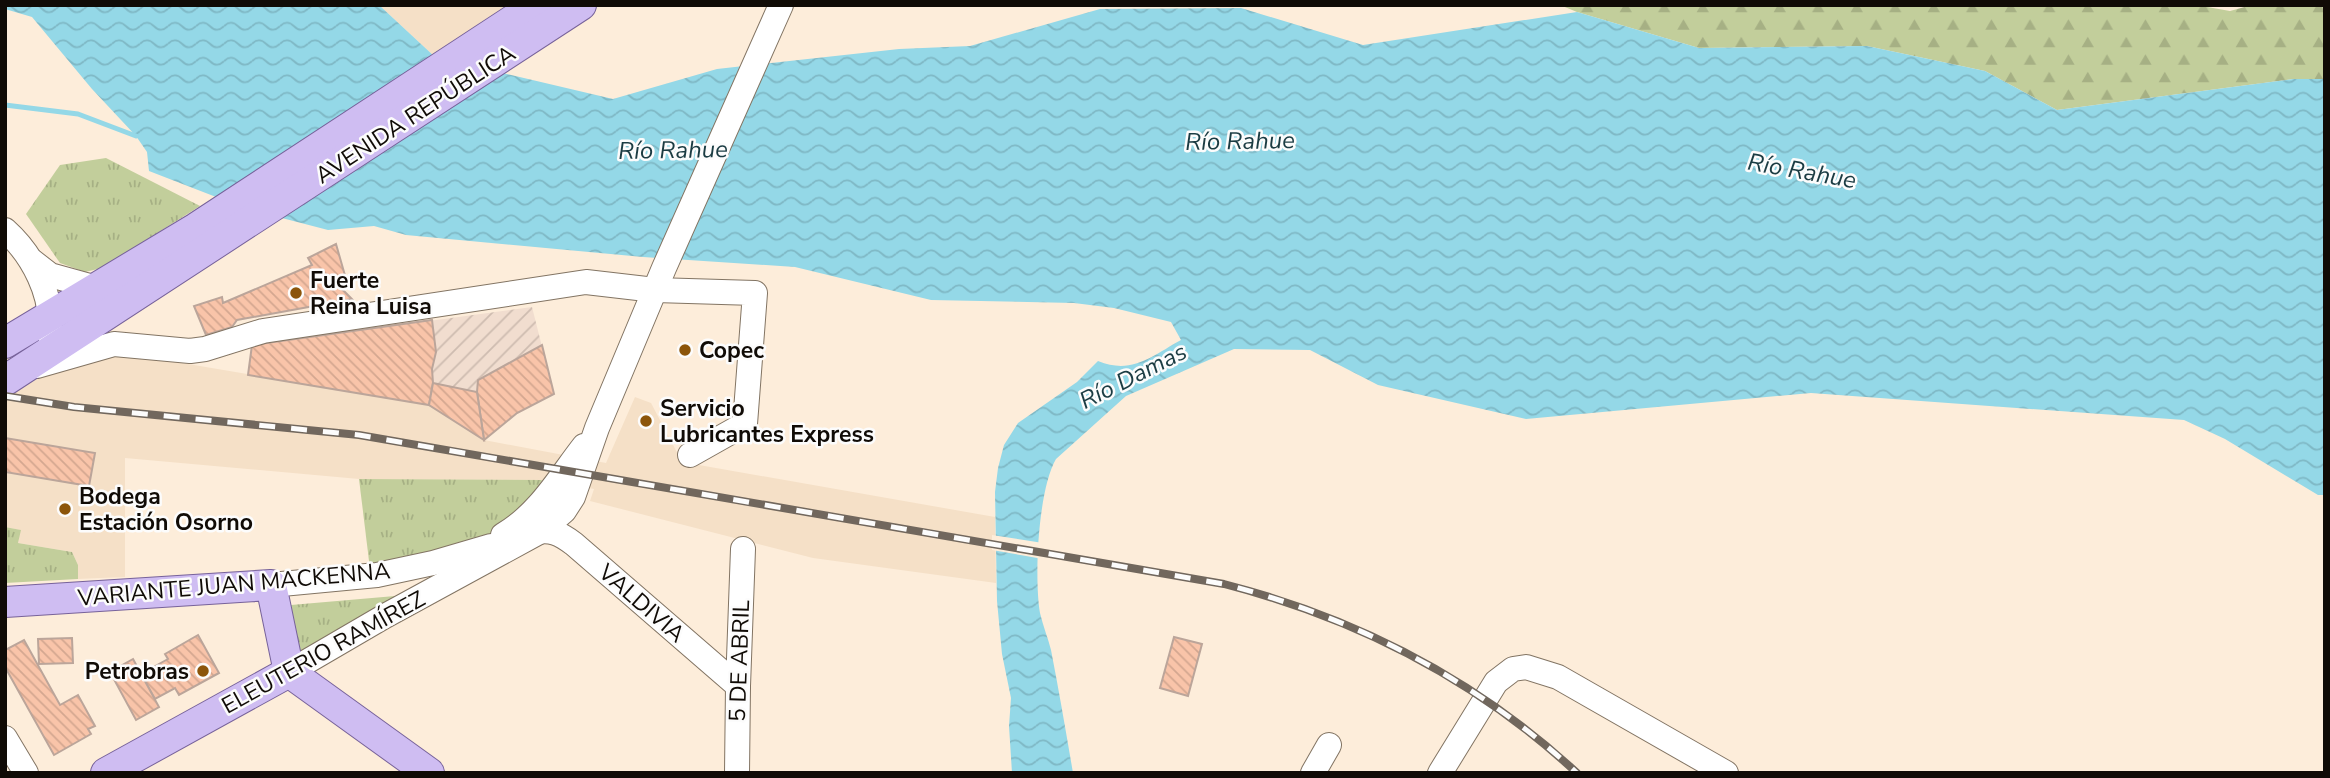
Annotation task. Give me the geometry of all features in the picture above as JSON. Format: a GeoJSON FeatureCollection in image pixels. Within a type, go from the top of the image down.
{"type":"FeatureCollection","features":[{"type":"Feature","properties":{"kind":"main road","name":"AVENIDA REPÚBLICA"},"geometry":{"type":"LineString","coordinates":[[11,339],[534,17],[582,5]]}},
{"type":"Feature","properties":{"kind":"main road","name":"AVENIDA REPÚBLICA"},"geometry":{"type":"LineString","coordinates":[[12,377],[248,222],[534,17]]}},
{"type":"Feature","properties":{"kind":"main road","name":"VARIANTE JUAN MACKENNA"},"geometry":{"type":"LineString","coordinates":[[5,602],[271,585]]}},
{"type":"Feature","properties":{"kind":"main road"},"geometry":{"type":"LineString","coordinates":[[271,585],[289,673],[429,773]]}},
{"type":"Feature","properties":{"kind":"main road","name":"ELEUTERIO RAMÍREZ"},"geometry":{"type":"LineString","coordinates":[[106,773],[289,673]]}},
{"type":"Feature","properties":{"kind":"street"},"geometry":{"type":"LineString","coordinates":[[541,531],[597,428],[781,5]]}},
{"type":"Feature","properties":{"kind":"street"},"geometry":{"type":"LineString","coordinates":[[5,230],[18,241],[32,261],[41,282],[50,328],[46,346],[40,355],[12,377]]}},
{"type":"Feature","properties":{"kind":"street"},"geometry":{"type":"LineString","coordinates":[[32,261],[50,275],[97,288],[94,300],[96,321],[127,344]]}},
{"type":"Feature","properties":{"kind":"street"},"geometry":{"type":"LineString","coordinates":[[11,339],[26,326],[32,308],[32,261]]}},
{"type":"Feature","properties":{"kind":"street"},"geometry":{"type":"LineString","coordinates":[[12,377],[114,344],[179,351],[198,350],[263,331],[586,282],[660,279],[755,293],[745,424],[690,455]]}},
{"type":"Feature","properties":{"kind":"street"},"geometry":{"type":"LineString","coordinates":[[458,556],[494,541],[565,489]]}},
{"type":"Feature","properties":{"kind":"street"},"geometry":{"type":"LineString","coordinates":[[565,489],[579,538],[593,561]]}},
{"type":"Feature","properties":{"kind":"street","name":"VALDIVIA"},"geometry":{"type":"LineString","coordinates":[[541,531],[556,533],[567,539],[738,686]]}},
{"type":"Feature","properties":{"kind":"street","name":"VARIANTE JUAN MACKENNA"},"geometry":{"type":"LineString","coordinates":[[271,585],[358,578],[401,570],[541,531]]}},
{"type":"Feature","properties":{"kind":"street","name":"ELEUTERIO RAMÍREZ"},"geometry":{"type":"LineString","coordinates":[[289,673],[385,616],[541,531]]}},
{"type":"Feature","properties":{"kind":"street"},"geometry":{"type":"LineString","coordinates":[[385,616],[420,607],[542,542],[567,539]]}},
{"type":"Feature","properties":{"kind":"street","name":"5 DE ABRIL"},"geometry":{"type":"LineString","coordinates":[[737,773],[743,550]]}},
{"type":"Feature","properties":{"kind":"street"},"geometry":{"type":"LineString","coordinates":[[1441,772],[1496,682],[1513,669],[1525,667],[1558,677],[1726,773]]}},
{"type":"Feature","properties":{"kind":"street"},"geometry":{"type":"LineString","coordinates":[[5,738],[26,773]]}},
{"type":"Feature","properties":{"kind":"street"},"geometry":{"type":"LineString","coordinates":[[1313,773],[1329,745]]}},
{"type":"Feature","properties":{"kind":"shaded area"},"geometry":{"type":"Polygon","coordinates":[[[379,5],[520,5],[435,57],[379,5]]]}},
{"type":"Feature","properties":{"kind":"shaded area"},"geometry":{"type":"Polygon","coordinates":[[[532,307],[554,394],[517,413],[484,440],[429,405],[248,375],[252,345],[532,307]]]}},
{"type":"Feature","properties":{"kind":"shaded area"},"geometry":{"type":"Polygon","coordinates":[[[5,333],[429,405],[484,440],[606,463],[635,397],[651,403],[682,462],[995,517],[996,583],[813,558],[590,501],[594,489],[542,480],[359,479],[125,458],[125,577],[78,579],[78,565],[72,552],[18,543],[20,530],[5,527],[5,333]]]}},
{"type":"Feature","properties":{"kind":"green space"},"geometry":{"type":"Polygon","coordinates":[[[1560,5],[2196,5],[2230,11],[2252,5],[2325,5],[2325,79],[2293,79],[2057,110],[1985,71],[1867,46],[1699,48],[1560,5]]]}},
{"type":"Feature","properties":{"kind":"green space"},"geometry":{"type":"Polygon","coordinates":[[[106,158],[200,206],[102,268],[85,272],[60,263],[26,214],[60,165],[106,158]]]}},
{"type":"Feature","properties":{"kind":"green space"},"geometry":{"type":"Polygon","coordinates":[[[359,479],[542,480],[531,502],[498,530],[476,541],[370,569],[359,479]]]}},
{"type":"Feature","properties":{"kind":"green space"},"geometry":{"type":"Polygon","coordinates":[[[5,527],[21,530],[18,543],[72,552],[78,565],[78,579],[5,583],[5,527]]]}},
{"type":"Feature","properties":{"kind":"green space"},"geometry":{"type":"Polygon","coordinates":[[[395,596],[399,605],[295,662],[279,615],[291,605],[395,596]]]}},
{"type":"Feature","properties":{"kind":"water"},"geometry":{"type":"Polygon","coordinates":[[[5,5],[379,5],[435,57],[613,99],[717,69],[899,49],[970,46],[1100,9],[1241,8],[1363,45],[1577,12],[1699,48],[1867,46],[1985,71],[2057,110],[2293,79],[2325,79],[2325,495],[2318,495],[2225,439],[2184,420],[1811,393],[1526,419],[1378,385],[1310,350],[1234,349],[1126,396],[1056,459],[1041,512],[1038,597],[1051,650],[1073,773],[1012,773],[1009,726],[1011,698],[1002,654],[997,601],[995,492],[1004,445],[1018,423],[1077,382],[1098,361],[1110,365],[1132,365],[1181,340],[1171,322],[1114,308],[1074,303],[931,300],[795,267],[643,257],[406,235],[374,226],[328,230],[247,209],[149,171],[147,152],[136,136],[92,89],[32,17],[5,9],[5,5]]]}},
{"type":"Feature","properties":{"kind":"pier"},"geometry":{"type":"Polygon","coordinates":[[[992,535],[1043,543],[1043,559],[992,550],[992,535]]]}},
{"type":"Feature","properties":{"kind":"building","name":"Fuerte Reina Luisa"},"geometry":{"type":"Polygon","coordinates":[[[336,244],[348,286],[341,288],[352,299],[237,320],[232,327],[206,335],[194,306],[222,297],[223,303],[312,265],[308,258],[336,244]]]}},
{"type":"Feature","properties":{"kind":"building"},"geometry":{"type":"Polygon","coordinates":[[[432,320],[436,352],[429,405],[248,375],[252,345],[432,320]]]}},
{"type":"Feature","properties":{"kind":"building"},"geometry":{"type":"Polygon","coordinates":[[[542,345],[554,394],[517,413],[484,440],[477,392],[478,380],[542,345]]]}},
{"type":"Feature","properties":{"kind":"building"},"geometry":{"type":"Polygon","coordinates":[[[433,383],[477,392],[484,440],[429,405],[433,383]]]}},
{"type":"Feature","properties":{"kind":"building"},"geometry":{"type":"Polygon","coordinates":[[[5,438],[95,453],[89,486],[5,472],[5,438]]]}},
{"type":"Feature","properties":{"kind":"building"},"geometry":{"type":"Polygon","coordinates":[[[198,635],[219,673],[179,695],[175,688],[155,699],[141,674],[168,659],[165,654],[198,635]]]}},
{"type":"Feature","properties":{"kind":"building"},"geometry":{"type":"Polygon","coordinates":[[[1174,637],[1202,644],[1188,696],[1160,688],[1174,637]]]}},
{"type":"Feature","properties":{"kind":"building"},"geometry":{"type":"Polygon","coordinates":[[[72,638],[73,663],[39,664],[38,639],[72,638]]]}},
{"type":"Feature","properties":{"kind":"building"},"geometry":{"type":"Polygon","coordinates":[[[24,640],[60,705],[78,695],[95,726],[88,729],[91,734],[54,755],[5,667],[5,650],[24,640]]]}},
{"type":"Feature","properties":{"kind":"building"},"geometry":{"type":"Polygon","coordinates":[[[133,659],[159,707],[136,720],[110,672],[133,659]]]}},
{"type":"Feature","properties":{"kind":"waterway"},"geometry":{"type":"LineString","coordinates":[[5,105],[78,114],[136,136]]}},
{"type":"Feature","properties":{"kind":"railway"},"geometry":{"type":"LineString","coordinates":[[5,396],[74,407],[359,435],[1224,584],[1321,615],[1412,656],[1498,709],[1577,773]]}},
{"type":"Feature","properties":{"kind":"place","name":"Fuerte Reina Luisa"},"geometry":{"type":"Point","coordinates":[296,293]}},
{"type":"Feature","properties":{"kind":"place","name":"Copec"},"geometry":{"type":"Point","coordinates":[685,350]}},
{"type":"Feature","properties":{"kind":"place","name":"Servicio Lubricantes Express"},"geometry":{"type":"Point","coordinates":[646,421]}},
{"type":"Feature","properties":{"kind":"place","name":"Bodega Estación Osorno"},"geometry":{"type":"Point","coordinates":[65,509]}},
{"type":"Feature","properties":{"kind":"place","name":"Petrobras"},"geometry":{"type":"Point","coordinates":[203,671]}},
{"type":"Feature","properties":{"kind":"water label","name":"Río Rahue"},"geometry":{"type":"Point","coordinates":[1240,141]}},
{"type":"Feature","properties":{"kind":"water label","name":"Río Rahue"},"geometry":{"type":"Point","coordinates":[673,150]}},
{"type":"Feature","properties":{"kind":"water label","name":"Río Rahue"},"geometry":{"type":"Point","coordinates":[1802,171]}},
{"type":"Feature","properties":{"kind":"water label","name":"Río Damas"},"geometry":{"type":"Point","coordinates":[1133,376]}}]}
